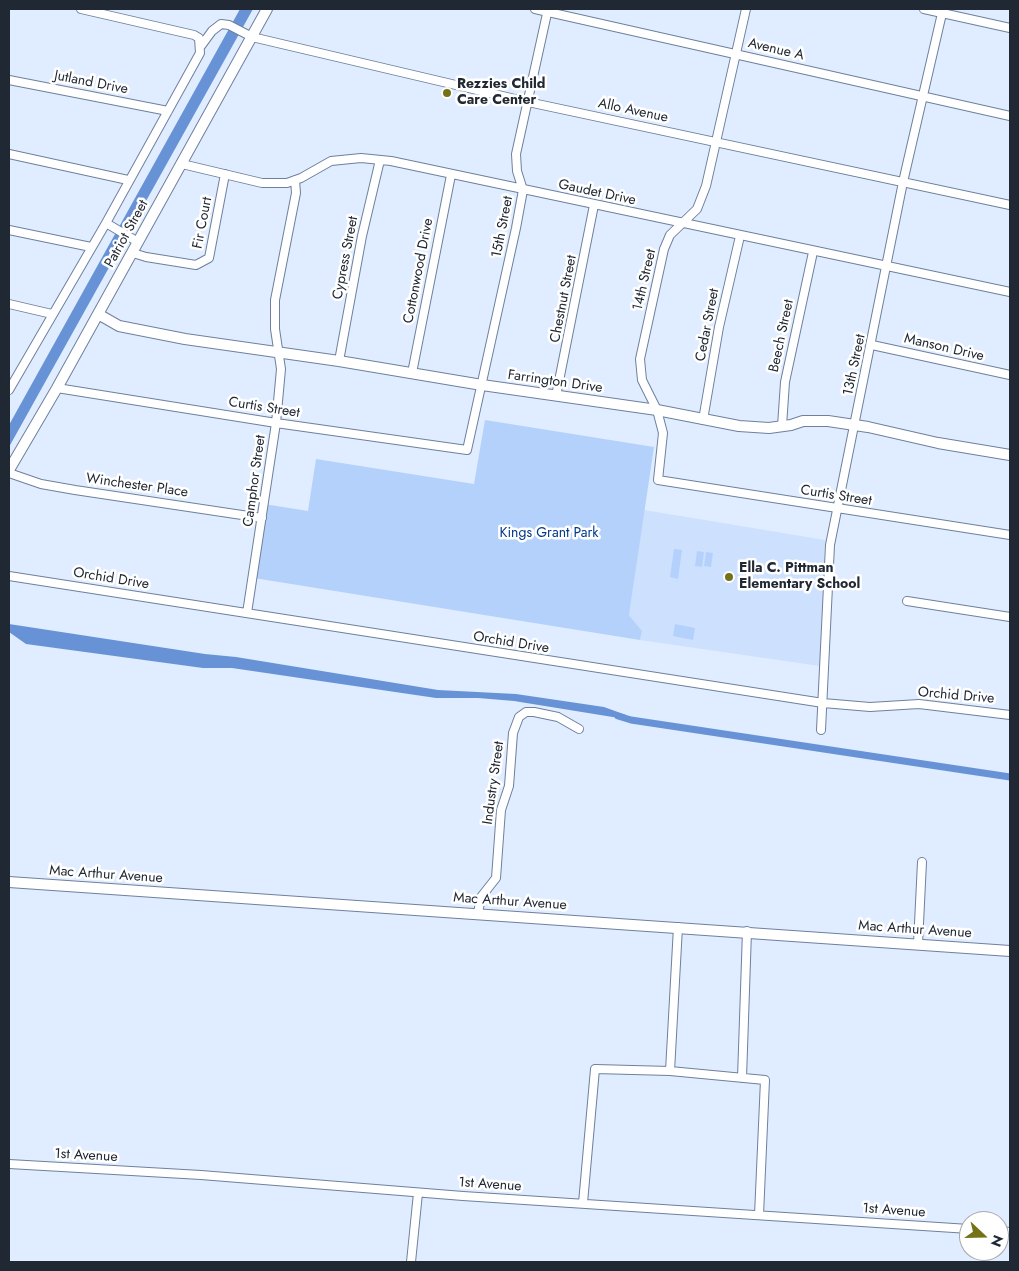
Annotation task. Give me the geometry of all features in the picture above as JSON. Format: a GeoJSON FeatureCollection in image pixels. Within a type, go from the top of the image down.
{"type":"FeatureCollection","features":[{"type":"Feature","properties":{"kind":"street"},"geometry":{"type":"LineString","coordinates":[[81,9],[194,35],[199,38],[201,46]]}},
{"type":"Feature","properties":{"kind":"street","name":"Patriot Street"},"geometry":{"type":"LineString","coordinates":[[9,472],[133,253],[136,241],[182,164],[248,35],[267,9]]}},
{"type":"Feature","properties":{"kind":"street","name":"Avenue A"},"geometry":{"type":"LineString","coordinates":[[535,9],[547,10],[1010,116]]}},
{"type":"Feature","properties":{"kind":"street","name":"14th Street"},"geometry":{"type":"LineString","coordinates":[[658,480],[663,433],[657,410],[648,396],[642,380],[640,359],[664,249],[670,235],[696,209],[706,186],[746,9]]}},
{"type":"Feature","properties":{"kind":"street"},"geometry":{"type":"LineString","coordinates":[[924,9],[943,11],[1010,28]]}},
{"type":"Feature","properties":{"kind":"street","name":"15th Street"},"geometry":{"type":"LineString","coordinates":[[467,450],[523,190],[516,171],[516,154],[547,10]]}},
{"type":"Feature","properties":{"kind":"street","name":"13th Street"},"geometry":{"type":"LineString","coordinates":[[821,730],[830,545],[888,267],[903,182],[943,11]]}},
{"type":"Feature","properties":{"kind":"street","name":"Patriot Street"},"geometry":{"type":"LineString","coordinates":[[9,390],[11,381],[91,247],[109,225],[128,180],[197,61],[201,46],[212,31],[221,24],[229,25]]}},
{"type":"Feature","properties":{"kind":"street","name":"Allo Avenue"},"geometry":{"type":"LineString","coordinates":[[229,25],[248,35],[528,102],[1010,205]]}},
{"type":"Feature","properties":{"kind":"street","name":"Jutland Drive"},"geometry":{"type":"LineString","coordinates":[[9,80],[168,111]]}},
{"type":"Feature","properties":{"kind":"street"},"geometry":{"type":"LineString","coordinates":[[9,154],[128,180]]}},
{"type":"Feature","properties":{"kind":"street","name":"Gaudet Drive"},"geometry":{"type":"LineString","coordinates":[[182,164],[262,183],[287,183],[331,161],[361,158],[380,160],[1010,292]]}},
{"type":"Feature","properties":{"kind":"street","name":"Cypress Street"},"geometry":{"type":"LineString","coordinates":[[339,361],[362,236],[380,160]]}},
{"type":"Feature","properties":{"kind":"street","name":"Fir Court"},"geometry":{"type":"LineString","coordinates":[[133,253],[196,265],[209,258],[225,174]]}},
{"type":"Feature","properties":{"kind":"street","name":"Cottonwood Drive"},"geometry":{"type":"LineString","coordinates":[[412,373],[451,175]]}},
{"type":"Feature","properties":{"kind":"street","name":"Camphor Street"},"geometry":{"type":"LineString","coordinates":[[247,613],[254,578],[276,423],[281,370],[275,329],[275,300],[295,201],[295,180]]}},
{"type":"Feature","properties":{"kind":"street","name":"Chestnut Street"},"geometry":{"type":"LineString","coordinates":[[556,396],[594,205]]}},
{"type":"Feature","properties":{"kind":"street"},"geometry":{"type":"LineString","coordinates":[[109,225],[136,241]]}},
{"type":"Feature","properties":{"kind":"street"},"geometry":{"type":"LineString","coordinates":[[9,230],[91,247]]}},
{"type":"Feature","properties":{"kind":"street","name":"Cedar Street"},"geometry":{"type":"LineString","coordinates":[[703,420],[720,327],[740,236]]}},
{"type":"Feature","properties":{"kind":"street","name":"Beech Street"},"geometry":{"type":"LineString","coordinates":[[782,426],[785,382],[813,252]]}},
{"type":"Feature","properties":{"kind":"street"},"geometry":{"type":"LineString","coordinates":[[9,304],[52,314]]}},
{"type":"Feature","properties":{"kind":"street","name":"Farrington Drive"},"geometry":{"type":"LineString","coordinates":[[98,314],[111,322],[128,328],[482,385],[657,410],[739,426],[769,428],[803,421],[854,424],[938,443],[1010,455]]}},
{"type":"Feature","properties":{"kind":"street","name":"Manson Drive"},"geometry":{"type":"LineString","coordinates":[[872,344],[1010,375]]}},
{"type":"Feature","properties":{"kind":"street","name":"Curtis Street"},"geometry":{"type":"LineString","coordinates":[[57,388],[276,423],[467,450]]}},
{"type":"Feature","properties":{"kind":"street","name":"Winchester Place"},"geometry":{"type":"LineString","coordinates":[[9,472],[41,484],[262,518]]}},
{"type":"Feature","properties":{"kind":"street","name":"Curtis Street"},"geometry":{"type":"LineString","coordinates":[[658,480],[1010,535]]}},
{"type":"Feature","properties":{"kind":"street","name":"Orchid Drive"},"geometry":{"type":"LineString","coordinates":[[9,576],[823,703],[870,707],[919,704],[1010,715]]}},
{"type":"Feature","properties":{"kind":"street"},"geometry":{"type":"LineString","coordinates":[[907,601],[1010,617]]}},
{"type":"Feature","properties":{"kind":"street","name":"Industry Street"},"geometry":{"type":"LineString","coordinates":[[478,914],[481,897],[496,878],[501,810],[509,786],[514,733],[519,717],[526,712],[534,712],[558,717],[579,729]]}},
{"type":"Feature","properties":{"kind":"street"},"geometry":{"type":"LineString","coordinates":[[918,944],[922,862]]}},
{"type":"Feature","properties":{"kind":"street","name":"Mac Arthur Avenue"},"geometry":{"type":"LineString","coordinates":[[9,882],[1010,950]]}},
{"type":"Feature","properties":{"kind":"street"},"geometry":{"type":"LineString","coordinates":[[670,1071],[678,927]]}},
{"type":"Feature","properties":{"kind":"street"},"geometry":{"type":"LineString","coordinates":[[742,1078],[747,931]]}},
{"type":"Feature","properties":{"kind":"street"},"geometry":{"type":"LineString","coordinates":[[583,1203],[595,1069],[670,1071],[765,1080],[759,1215]]}},
{"type":"Feature","properties":{"kind":"street","name":"1st Avenue"},"geometry":{"type":"LineString","coordinates":[[9,1164],[201,1175],[418,1193],[959,1228]]}},
{"type":"Feature","properties":{"kind":"street"},"geometry":{"type":"LineString","coordinates":[[411,1262],[418,1193]]}},
{"type":"Feature","properties":{"kind":"shaded area"},"geometry":{"type":"Polygon","coordinates":[[[240,9],[253,9],[9,447],[9,425],[240,9]]]}},
{"type":"Feature","properties":{"kind":"shaded area","name":"Ella C. Pittman Elementary School"},"geometry":{"type":"Polygon","coordinates":[[[644,510],[825,540],[820,666],[640,640],[642,631],[629,615],[644,510]]]}},
{"type":"Feature","properties":{"kind":"shaded area"},"geometry":{"type":"Polygon","coordinates":[[[9,624],[236,657],[438,690],[516,694],[604,707],[626,715],[625,719],[514,701],[478,698],[436,698],[232,668],[203,668],[26,644],[9,632],[9,624]]]}},
{"type":"Feature","properties":{"kind":"green space","name":"Kings Grant Park"},"geometry":{"type":"Polygon","coordinates":[[[485,420],[654,447],[629,615],[642,631],[640,640],[254,578],[264,504],[308,511],[316,459],[474,484],[485,420]]]}},
{"type":"Feature","properties":{"kind":"green space"},"geometry":{"type":"Polygon","coordinates":[[[674,549],[682,550],[678,579],[670,577],[674,549]]]}},
{"type":"Feature","properties":{"kind":"green space"},"geometry":{"type":"Polygon","coordinates":[[[697,551],[704,552],[702,567],[695,566],[697,551]]]}},
{"type":"Feature","properties":{"kind":"green space"},"geometry":{"type":"Polygon","coordinates":[[[706,552],[713,553],[711,567],[704,566],[706,552]]]}},
{"type":"Feature","properties":{"kind":"green space"},"geometry":{"type":"Polygon","coordinates":[[[675,624],[695,628],[693,640],[673,636],[675,624]]]}},
{"type":"Feature","properties":{"kind":"waterway"},"geometry":{"type":"LineString","coordinates":[[618,716],[631,720],[1010,777]]}},
{"type":"Feature","properties":{"kind":"place","name":"Rezzies Child Care Center"},"geometry":{"type":"Point","coordinates":[447,93]}},
{"type":"Feature","properties":{"kind":"place","name":"Ella C. Pittman Elementary School"},"geometry":{"type":"Point","coordinates":[729,577]}}]}
